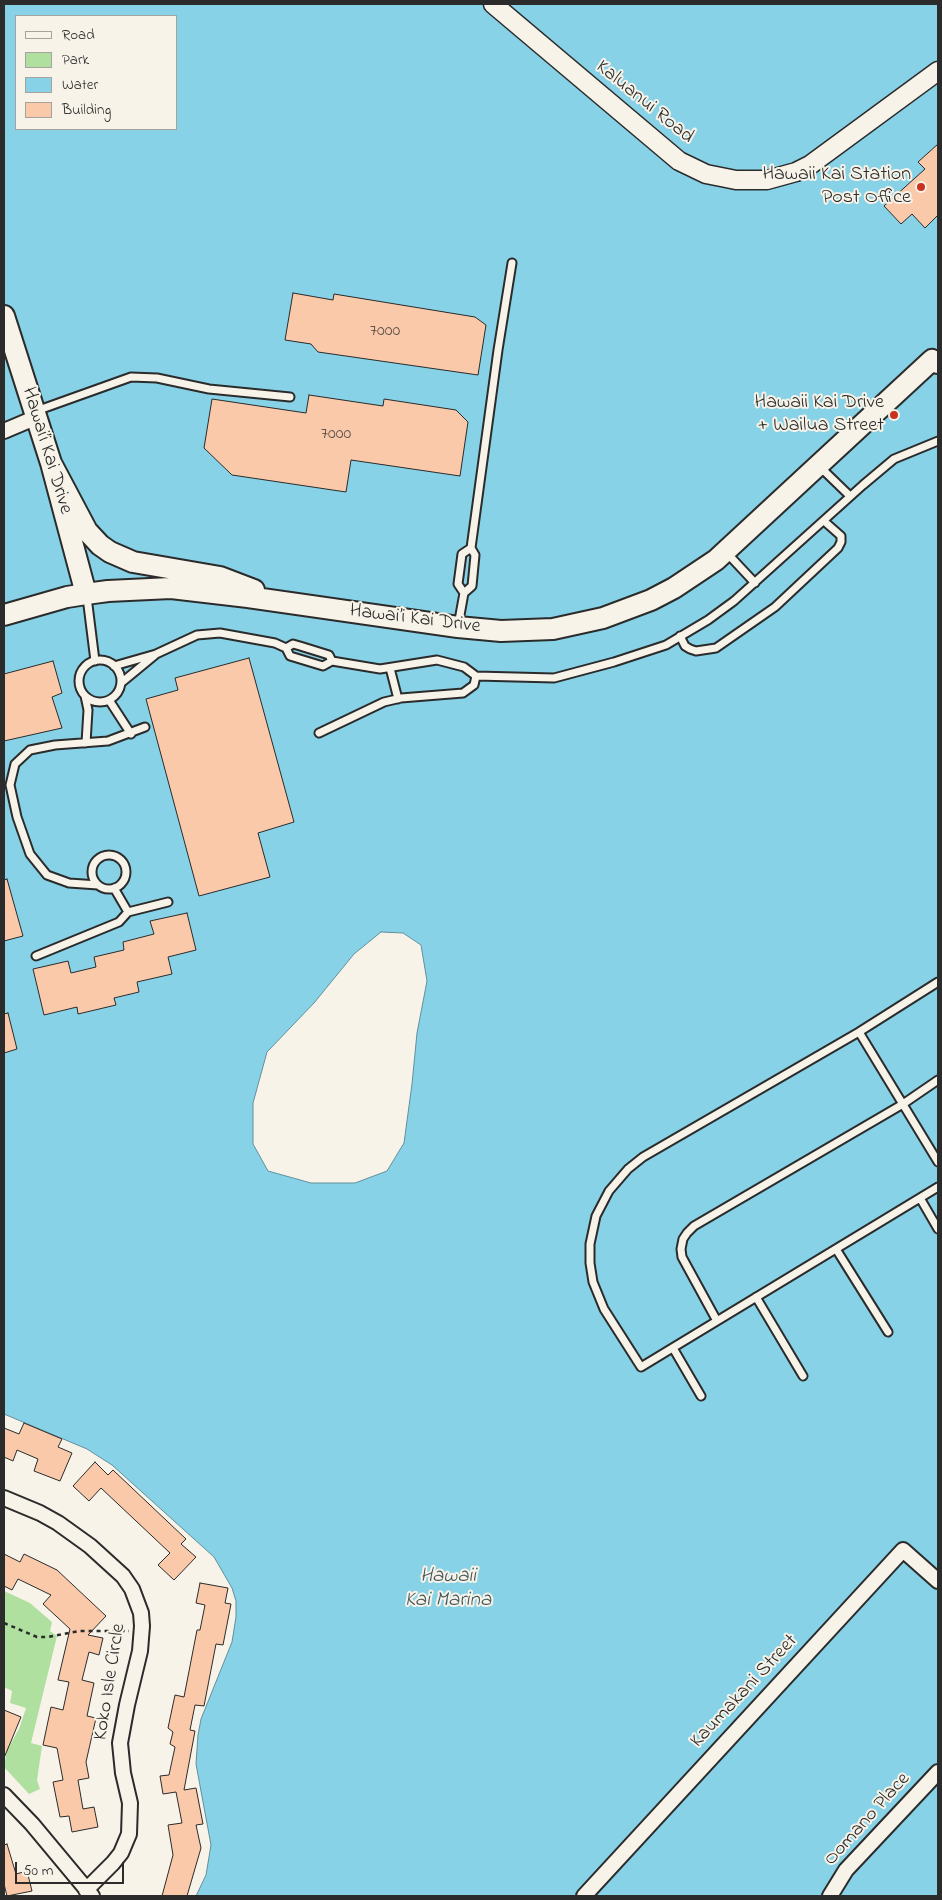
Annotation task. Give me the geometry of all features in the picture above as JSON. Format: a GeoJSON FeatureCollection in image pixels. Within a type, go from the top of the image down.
{"type":"FeatureCollection","features":[{"type":"Feature","properties":{"kind":"main road","name":"Hawai’i Kai Drive"},"geometry":{"type":"LineString","coordinates":[[4,316],[51,463],[86,594],[171,588],[458,627],[502,631],[527,631],[570,626],[603,618],[627,610],[674,588],[726,552],[936,359]]}},
{"type":"Feature","properties":{"kind":"main road"},"geometry":{"type":"LineString","coordinates":[[51,463],[87,531],[100,545],[110,552],[133,562],[220,577],[292,604]]}},
{"type":"Feature","properties":{"kind":"main road"},"geometry":{"type":"LineString","coordinates":[[4,615],[86,594]]}},
{"type":"Feature","properties":{"kind":"street","name":"Kaluanui Road"},"geometry":{"type":"LineString","coordinates":[[493,4],[667,152],[692,168],[706,174],[729,179],[767,180],[796,172],[810,165],[938,71]]}},
{"type":"Feature","properties":{"kind":"street"},"geometry":{"type":"LineString","coordinates":[[4,431],[36,414]]}},
{"type":"Feature","properties":{"kind":"street","name":"Koko Isle Circle"},"geometry":{"type":"LineString","coordinates":[[4,1498],[40,1513],[58,1524],[90,1546],[124,1576],[138,1600],[142,1626],[140,1651],[120,1743],[123,1773],[130,1803],[129,1834],[121,1853],[89,1893],[32,1824],[4,1795]]}},
{"type":"Feature","properties":{"kind":"street","name":"Kaumakani Street"},"geometry":{"type":"LineString","coordinates":[[584,1896],[903,1550],[938,1581]]}},
{"type":"Feature","properties":{"kind":"street","name":"Oomano Place"},"geometry":{"type":"LineString","coordinates":[[830,1896],[846,1870],[938,1772]]}},
{"type":"Feature","properties":{"kind":"lane"},"geometry":{"type":"LineString","coordinates":[[458,627],[464,593],[472,586],[475,555],[471,548],[512,263]]}},
{"type":"Feature","properties":{"kind":"lane"},"geometry":{"type":"LineString","coordinates":[[36,414],[131,377],[157,378],[209,389],[290,397]]}},
{"type":"Feature","properties":{"kind":"lane"},"geometry":{"type":"LineString","coordinates":[[114,666],[156,654],[197,636],[220,633],[248,636],[275,643],[286,648],[290,656],[323,666],[332,661],[390,668],[437,660],[464,666],[476,676],[554,678],[666,645],[734,601],[850,496],[894,460],[938,441]]}},
{"type":"Feature","properties":{"kind":"lane"},"geometry":{"type":"LineString","coordinates":[[819,465],[850,496]]}},
{"type":"Feature","properties":{"kind":"lane"},"geometry":{"type":"LineString","coordinates":[[680,636],[685,646],[696,651],[716,648],[775,607],[838,548],[841,536],[824,520]]}},
{"type":"Feature","properties":{"kind":"lane"},"geometry":{"type":"LineString","coordinates":[[464,593],[458,584],[462,554],[471,548]]}},
{"type":"Feature","properties":{"kind":"lane"},"geometry":{"type":"LineString","coordinates":[[726,552],[755,583]]}},
{"type":"Feature","properties":{"kind":"lane"},"geometry":{"type":"LineString","coordinates":[[86,594],[96,661]]}},
{"type":"Feature","properties":{"kind":"lane"},"geometry":{"type":"LineString","coordinates":[[286,648],[293,644],[328,655],[332,661]]}},
{"type":"Feature","properties":{"kind":"lane"},"geometry":{"type":"LineString","coordinates":[[85,696],[90,700],[98,702],[109,700],[116,695],[121,683],[156,654]]}},
{"type":"Feature","properties":{"kind":"lane"},"geometry":{"type":"LineString","coordinates":[[86,743],[88,710],[85,696],[81,689],[80,675],[83,669],[96,661],[108,662],[118,670],[121,683]]}},
{"type":"Feature","properties":{"kind":"lane"},"geometry":{"type":"LineString","coordinates":[[390,668],[398,699]]}},
{"type":"Feature","properties":{"kind":"lane"},"geometry":{"type":"LineString","coordinates":[[319,733],[384,702],[463,693],[474,685],[476,676]]}},
{"type":"Feature","properties":{"kind":"lane"},"geometry":{"type":"LineString","coordinates":[[109,700],[131,734]]}},
{"type":"Feature","properties":{"kind":"lane"},"geometry":{"type":"LineString","coordinates":[[98,885],[92,875],[94,864],[102,856],[113,855],[123,861],[126,872],[123,882],[114,888],[102,888],[98,885],[69,883],[47,875],[30,854],[17,817],[10,785],[15,764],[30,750],[55,745],[108,741],[146,727]]}},
{"type":"Feature","properties":{"kind":"lane"},"geometry":{"type":"LineString","coordinates":[[114,888],[128,912]]}},
{"type":"Feature","properties":{"kind":"lane"},"geometry":{"type":"LineString","coordinates":[[36,956],[119,922],[128,912],[168,902]]}},
{"type":"Feature","properties":{"kind":"lane"},"geometry":{"type":"LineString","coordinates":[[938,982],[860,1032],[643,1157],[621,1176],[609,1190],[596,1216],[590,1244],[592,1273],[600,1300],[641,1367],[938,1187]]}},
{"type":"Feature","properties":{"kind":"lane"},"geometry":{"type":"LineString","coordinates":[[860,1032],[938,1162]]}},
{"type":"Feature","properties":{"kind":"lane"},"geometry":{"type":"LineString","coordinates":[[717,1321],[682,1257],[683,1239],[687,1233],[694,1226],[903,1104],[938,1080]]}},
{"type":"Feature","properties":{"kind":"lane"},"geometry":{"type":"LineString","coordinates":[[920,1198],[938,1229]]}},
{"type":"Feature","properties":{"kind":"lane"},"geometry":{"type":"LineString","coordinates":[[836,1249],[888,1332]]}},
{"type":"Feature","properties":{"kind":"lane"},"geometry":{"type":"LineString","coordinates":[[756,1297],[803,1376]]}},
{"type":"Feature","properties":{"kind":"lane"},"geometry":{"type":"LineString","coordinates":[[673,1348],[701,1396]]}},
{"type":"Feature","properties":{"kind":"path"},"geometry":{"type":"LineString","coordinates":[[4,1623],[37,1637],[48,1637],[79,1631],[122,1632],[134,1630],[142,1626]]}},
{"type":"Feature","properties":{"kind":"green space"},"geometry":{"type":"Polygon","coordinates":[[[4,1591],[30,1603],[52,1622],[50,1631],[57,1636],[31,1743],[42,1746],[37,1780],[40,1789],[29,1794],[4,1767],[7,1750],[19,1729],[26,1708],[10,1703],[12,1691],[4,1687],[4,1591]]]}},
{"type":"Feature","properties":{"kind":"water","name":"Hawaii Kai Marina"},"geometry":{"type":"Polygon","coordinates":[[[4,4],[938,4],[938,1896],[196,1896],[206,1875],[211,1845],[196,1764],[198,1735],[201,1719],[232,1642],[236,1617],[236,1601],[232,1588],[214,1557],[112,1465],[87,1449],[4,1414],[4,4]],[[381,932],[354,954],[314,1003],[267,1052],[253,1103],[253,1144],[268,1171],[311,1183],[355,1183],[387,1171],[404,1143],[417,1033],[427,981],[421,945],[403,933],[381,932]]]}},
{"type":"Feature","properties":{"kind":"building","name":"Hawaii Kai Station Post Office"},"geometry":{"type":"Polygon","coordinates":[[[938,144],[938,215],[925,228],[912,214],[901,224],[884,206],[925,169],[918,162],[938,144]]]}},
{"type":"Feature","properties":{"kind":"building"},"geometry":{"type":"Polygon","coordinates":[[[293,293],[333,300],[334,294],[475,317],[486,325],[478,375],[318,352],[311,344],[285,340],[293,293]]]}},
{"type":"Feature","properties":{"kind":"building"},"geometry":{"type":"Polygon","coordinates":[[[309,395],[383,406],[384,399],[456,410],[468,422],[460,476],[351,460],[346,492],[232,475],[204,448],[212,399],[306,413],[309,395]]]}},
{"type":"Feature","properties":{"kind":"building"},"geometry":{"type":"Polygon","coordinates":[[[249,658],[294,822],[258,833],[270,877],[199,896],[146,699],[178,690],[175,678],[249,658]]]}},
{"type":"Feature","properties":{"kind":"building"},"geometry":{"type":"Polygon","coordinates":[[[53,661],[62,693],[52,697],[62,728],[4,741],[4,674],[53,661]]]}},
{"type":"Feature","properties":{"kind":"building"},"geometry":{"type":"Polygon","coordinates":[[[7,879],[23,936],[4,941],[4,880],[7,879]]]}},
{"type":"Feature","properties":{"kind":"building"},"geometry":{"type":"Polygon","coordinates":[[[187,913],[196,950],[168,957],[172,974],[137,982],[139,992],[114,998],[116,1005],[78,1014],[77,1007],[44,1015],[33,969],[68,961],[71,973],[96,967],[94,957],[124,950],[123,942],[154,934],[150,921],[187,913]]]}},
{"type":"Feature","properties":{"kind":"building"},"geometry":{"type":"Polygon","coordinates":[[[8,1013],[17,1049],[4,1053],[4,1014],[8,1013]]]}},
{"type":"Feature","properties":{"kind":"building"},"geometry":{"type":"Polygon","coordinates":[[[24,1423],[62,1439],[58,1447],[72,1453],[60,1481],[34,1471],[38,1459],[17,1450],[13,1461],[4,1457],[4,1428],[19,1434],[24,1423]]]}},
{"type":"Feature","properties":{"kind":"building"},"geometry":{"type":"Polygon","coordinates":[[[95,1462],[108,1475],[113,1470],[186,1539],[181,1544],[196,1557],[174,1580],[158,1565],[170,1553],[101,1488],[89,1501],[73,1486],[95,1462]]]}},
{"type":"Feature","properties":{"kind":"building"},"geometry":{"type":"Polygon","coordinates":[[[4,1554],[20,1562],[24,1554],[57,1570],[106,1616],[88,1635],[103,1638],[99,1655],[89,1652],[82,1680],[94,1683],[87,1716],[96,1718],[86,1762],[89,1778],[78,1780],[83,1809],[94,1807],[98,1827],[72,1832],[69,1816],[60,1817],[53,1782],[63,1780],[57,1748],[43,1745],[51,1707],[63,1710],[69,1682],[58,1680],[70,1629],[43,1604],[51,1595],[18,1579],[12,1590],[4,1586],[4,1554]]]}},
{"type":"Feature","properties":{"kind":"building"},"geometry":{"type":"Polygon","coordinates":[[[200,1583],[228,1588],[225,1603],[231,1604],[223,1645],[216,1644],[204,1706],[195,1705],[190,1730],[195,1731],[184,1790],[196,1788],[203,1824],[196,1825],[201,1848],[187,1896],[162,1896],[173,1855],[168,1825],[182,1823],[176,1792],[163,1794],[160,1776],[169,1775],[175,1747],[170,1744],[173,1732],[168,1728],[175,1695],[184,1697],[197,1630],[200,1630],[205,1605],[196,1603],[200,1583]]]}},
{"type":"Feature","properties":{"kind":"building"},"geometry":{"type":"Polygon","coordinates":[[[4,1710],[21,1717],[4,1758],[4,1710]]]}},
{"type":"Feature","properties":{"kind":"building"},"geometry":{"type":"Polygon","coordinates":[[[7,1844],[16,1874],[27,1871],[32,1891],[7,1896],[4,1884],[4,1845],[7,1844]]]}},
{"type":"Feature","properties":{"kind":"place","name":"Hawaii Kai Station Post Office"},"geometry":{"type":"Point","coordinates":[921,187]}},
{"type":"Feature","properties":{"kind":"place","name":"Hawaii Kai Drive + Wailua Street"},"geometry":{"type":"Point","coordinates":[894,415]}}]}
